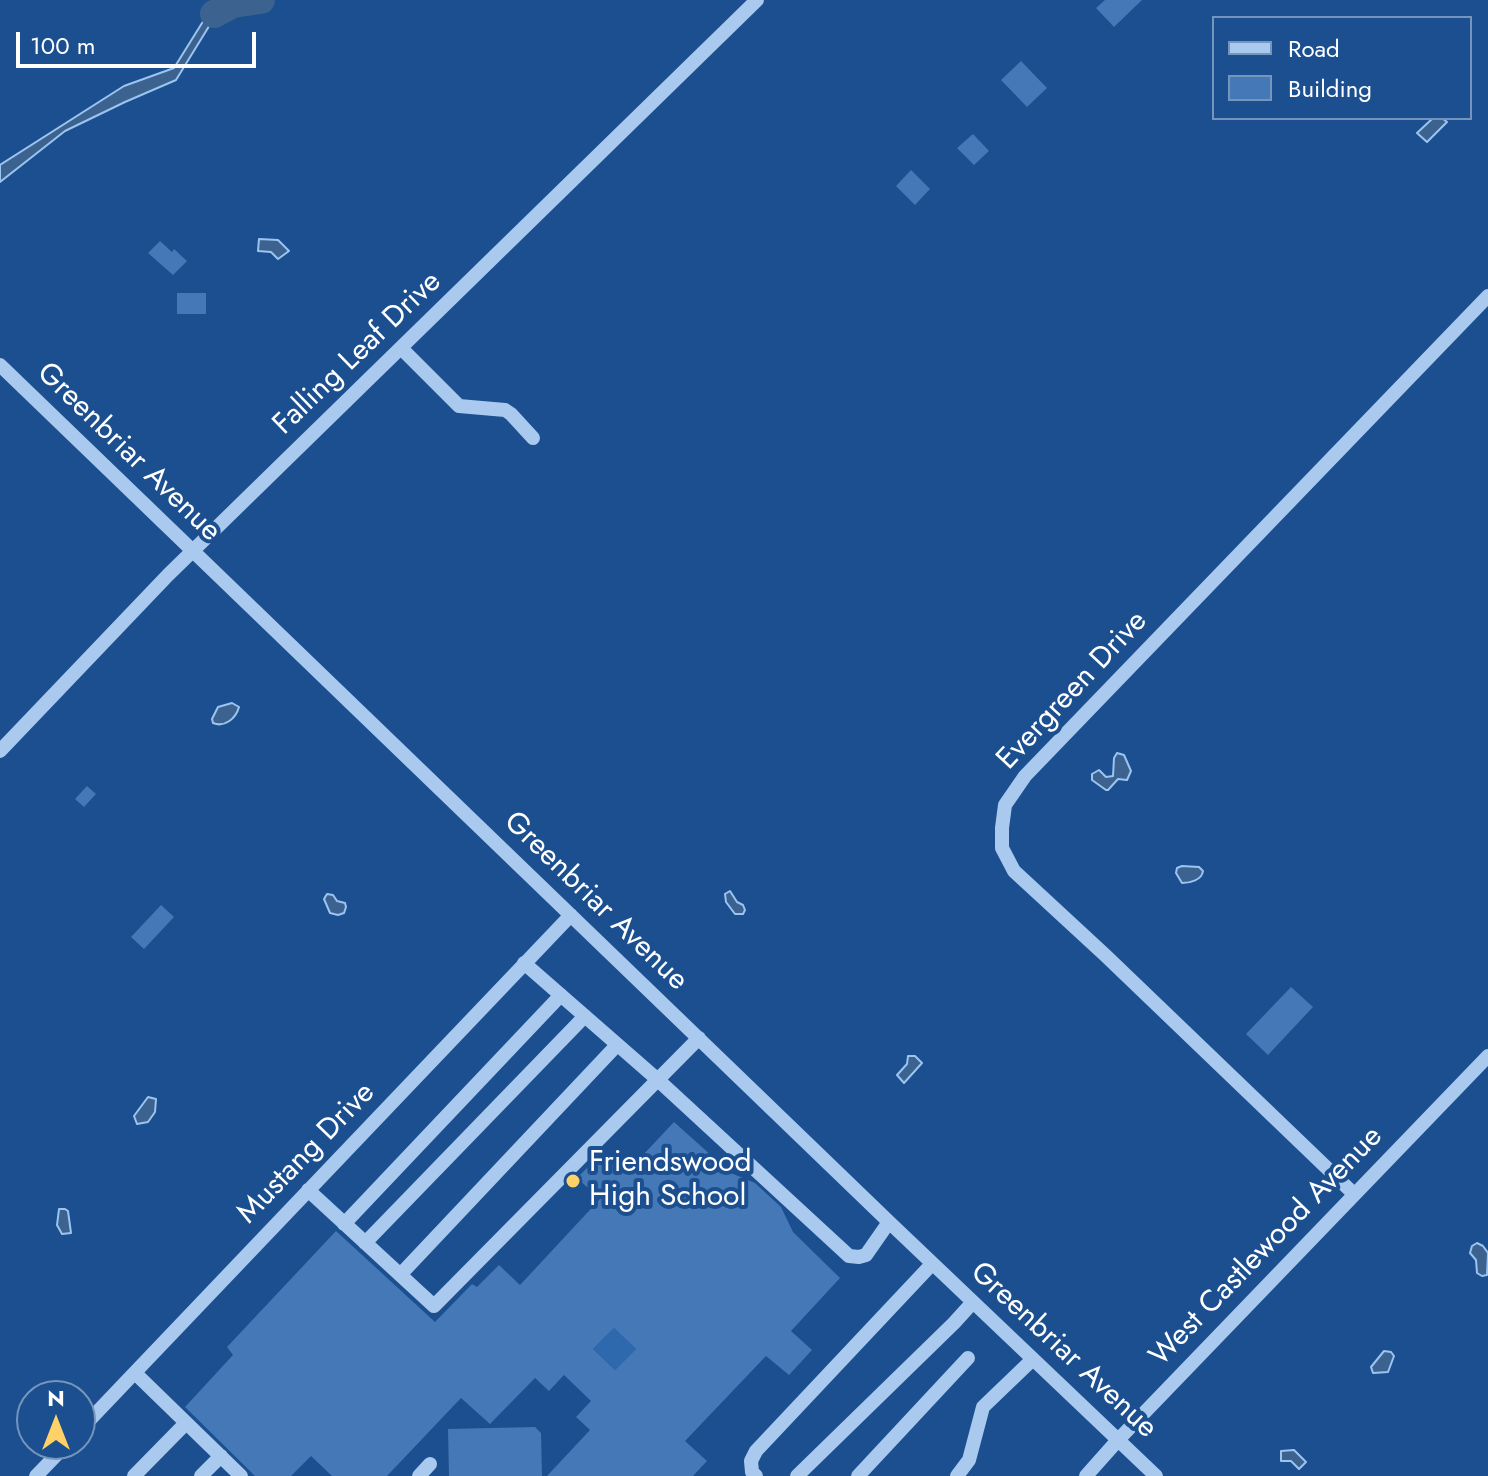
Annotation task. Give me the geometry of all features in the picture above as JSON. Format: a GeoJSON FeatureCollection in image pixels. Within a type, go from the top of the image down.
{"type":"FeatureCollection","features":[{"type":"Feature","properties":{"kind":"street","name":"Falling Leaf Drive"},"geometry":{"type":"LineString","coordinates":[[0,751],[192,551],[757,0]]}},
{"type":"Feature","properties":{"kind":"street","name":"Evergreen Drive"},"geometry":{"type":"LineString","coordinates":[[1354,1194],[1014,871],[1002,848],[1005,805],[1025,776],[1488,296]]}},
{"type":"Feature","properties":{"kind":"street"},"geometry":{"type":"LineString","coordinates":[[401,348],[459,406],[505,410],[533,438]]}},
{"type":"Feature","properties":{"kind":"street","name":"Greenbriar Avenue"},"geometry":{"type":"LineString","coordinates":[[3,374],[192,551],[1156,1476]]}},
{"type":"Feature","properties":{"kind":"street","name":"Mustang Drive"},"geometry":{"type":"LineString","coordinates":[[96,1413],[571,915]]}},
{"type":"Feature","properties":{"kind":"street"},"geometry":{"type":"LineString","coordinates":[[524,963],[658,1080],[849,1256],[866,1255],[889,1222]]}},
{"type":"Feature","properties":{"kind":"street"},"geometry":{"type":"LineString","coordinates":[[344,1224],[561,995]]}},
{"type":"Feature","properties":{"kind":"street"},"geometry":{"type":"LineString","coordinates":[[365,1243],[585,1016]]}},
{"type":"Feature","properties":{"kind":"street"},"geometry":{"type":"LineString","coordinates":[[308,1190],[434,1306],[699,1038]]}},
{"type":"Feature","properties":{"kind":"street"},"geometry":{"type":"LineString","coordinates":[[400,1275],[617,1045]]}},
{"type":"Feature","properties":{"kind":"street","name":"West Castlewood Avenue"},"geometry":{"type":"LineString","coordinates":[[1086,1476],[1488,1056]]}},
{"type":"Feature","properties":{"kind":"street"},"geometry":{"type":"LineString","coordinates":[[756,1476],[752,1472],[751,1461],[756,1451],[932,1264]]}},
{"type":"Feature","properties":{"kind":"street"},"geometry":{"type":"LineString","coordinates":[[797,1476],[973,1302]]}},
{"type":"Feature","properties":{"kind":"street"},"geometry":{"type":"LineString","coordinates":[[858,1476],[968,1358]]}},
{"type":"Feature","properties":{"kind":"street"},"geometry":{"type":"LineString","coordinates":[[957,1476],[969,1460],[983,1407],[1033,1359]]}},
{"type":"Feature","properties":{"kind":"street"},"geometry":{"type":"LineString","coordinates":[[135,1373],[241,1476]]}},
{"type":"Feature","properties":{"kind":"street"},"geometry":{"type":"LineString","coordinates":[[134,1476],[186,1423]]}},
{"type":"Feature","properties":{"kind":"street"},"geometry":{"type":"LineString","coordinates":[[201,1476],[221,1456]]}},
{"type":"Feature","properties":{"kind":"street"},"geometry":{"type":"LineString","coordinates":[[419,1476],[430,1464]]}},
{"type":"Feature","properties":{"kind":"shaded area"},"geometry":{"type":"Polygon","coordinates":[[[233,0],[252,0],[211,23],[176,80],[65,131],[0,182],[0,165],[124,86],[174,68],[212,7],[233,0]]]}},
{"type":"Feature","properties":{"kind":"shaded area"},"geometry":{"type":"Polygon","coordinates":[[[1431,120],[1447,122],[1427,142],[1417,133],[1431,120]]]}},
{"type":"Feature","properties":{"kind":"shaded area"},"geometry":{"type":"Polygon","coordinates":[[[259,239],[278,240],[289,251],[278,259],[271,252],[258,251],[259,239]]]}},
{"type":"Feature","properties":{"kind":"shaded area"},"geometry":{"type":"Polygon","coordinates":[[[232,703],[239,707],[233,718],[222,724],[213,723],[218,707],[232,703]]]}},
{"type":"Feature","properties":{"kind":"shaded area"},"geometry":{"type":"Polygon","coordinates":[[[1117,753],[1124,755],[1131,771],[1127,780],[1118,779],[1106,790],[1092,780],[1092,774],[1099,770],[1106,777],[1113,776],[1117,753]]]}},
{"type":"Feature","properties":{"kind":"shaded area"},"geometry":{"type":"Polygon","coordinates":[[[1199,867],[1203,871],[1195,880],[1182,883],[1176,873],[1177,868],[1199,867]]]}},
{"type":"Feature","properties":{"kind":"shaded area"},"geometry":{"type":"Polygon","coordinates":[[[730,891],[743,905],[743,914],[735,914],[726,902],[725,894],[730,891]]]}},
{"type":"Feature","properties":{"kind":"shaded area"},"geometry":{"type":"Polygon","coordinates":[[[327,894],[345,903],[344,913],[330,913],[324,899],[327,894]]]}},
{"type":"Feature","properties":{"kind":"shaded area"},"geometry":{"type":"Polygon","coordinates":[[[908,1056],[915,1056],[922,1063],[904,1083],[897,1075],[907,1064],[908,1056]]]}},
{"type":"Feature","properties":{"kind":"shaded area"},"geometry":{"type":"Polygon","coordinates":[[[148,1097],[156,1099],[155,1112],[148,1122],[137,1124],[134,1116],[148,1097]]]}},
{"type":"Feature","properties":{"kind":"shaded area"},"geometry":{"type":"Polygon","coordinates":[[[59,1209],[68,1211],[71,1233],[62,1234],[57,1225],[59,1209]]]}},
{"type":"Feature","properties":{"kind":"shaded area"},"geometry":{"type":"Polygon","coordinates":[[[1477,1243],[1488,1253],[1487,1275],[1477,1273],[1476,1260],[1470,1253],[1477,1243]]]}},
{"type":"Feature","properties":{"kind":"shaded area"},"geometry":{"type":"Polygon","coordinates":[[[614,1328],[636,1349],[615,1370],[593,1349],[614,1328]]]}},
{"type":"Feature","properties":{"kind":"shaded area"},"geometry":{"type":"Polygon","coordinates":[[[1384,1351],[1394,1356],[1388,1372],[1373,1373],[1371,1367],[1384,1351]]]}},
{"type":"Feature","properties":{"kind":"shaded area"},"geometry":{"type":"Polygon","coordinates":[[[1294,1450],[1306,1462],[1299,1469],[1291,1461],[1281,1461],[1281,1451],[1294,1450]]]}},
{"type":"Feature","properties":{"kind":"building"},"geometry":{"type":"Polygon","coordinates":[[[1105,0],[1142,0],[1114,27],[1096,8],[1105,0]]]}},
{"type":"Feature","properties":{"kind":"building"},"geometry":{"type":"Polygon","coordinates":[[[1021,61],[1047,88],[1027,107],[1001,80],[1021,61]]]}},
{"type":"Feature","properties":{"kind":"building"},"geometry":{"type":"Polygon","coordinates":[[[973,134],[989,151],[974,165],[957,148],[973,134]]]}},
{"type":"Feature","properties":{"kind":"building"},"geometry":{"type":"Polygon","coordinates":[[[911,170],[930,189],[915,205],[896,186],[911,170]]]}},
{"type":"Feature","properties":{"kind":"building"},"geometry":{"type":"Polygon","coordinates":[[[160,241],[187,261],[173,275],[148,253],[160,241]]]}},
{"type":"Feature","properties":{"kind":"building"},"geometry":{"type":"Polygon","coordinates":[[[177,293],[206,293],[206,314],[177,314],[177,293]]]}},
{"type":"Feature","properties":{"kind":"building"},"geometry":{"type":"Polygon","coordinates":[[[87,786],[96,794],[84,807],[75,799],[87,786]]]}},
{"type":"Feature","properties":{"kind":"building"},"geometry":{"type":"Polygon","coordinates":[[[161,905],[174,917],[144,949],[131,937],[161,905]]]}},
{"type":"Feature","properties":{"kind":"building"},"geometry":{"type":"Polygon","coordinates":[[[1291,987],[1313,1007],[1268,1055],[1246,1034],[1291,987]]]}},
{"type":"Feature","properties":{"kind":"building"},"geometry":{"type":"Polygon","coordinates":[[[674,1122],[731,1173],[755,1183],[781,1207],[793,1232],[840,1278],[791,1331],[812,1350],[789,1375],[766,1356],[685,1441],[707,1461],[693,1476],[547,1476],[590,1430],[576,1417],[591,1401],[564,1375],[549,1391],[535,1378],[490,1424],[461,1398],[387,1476],[332,1476],[311,1456],[291,1476],[255,1476],[185,1407],[233,1355],[227,1347],[336,1231],[435,1322],[472,1284],[477,1287],[499,1265],[520,1285],[600,1199],[577,1178],[603,1152],[626,1173],[674,1122]],[[614,1328],[593,1349],[615,1370],[636,1349],[614,1328]]]}},
{"type":"Feature","properties":{"kind":"building"},"geometry":{"type":"Polygon","coordinates":[[[535,1427],[541,1433],[542,1476],[449,1476],[448,1429],[535,1427]]]}},
{"type":"Feature","properties":{"kind":"waterway"},"geometry":{"type":"LineString","coordinates":[[214,14],[233,4],[261,0]]}},
{"type":"Feature","properties":{"kind":"place","name":"Friendswood High School"},"geometry":{"type":"Point","coordinates":[573,1181]}}]}
